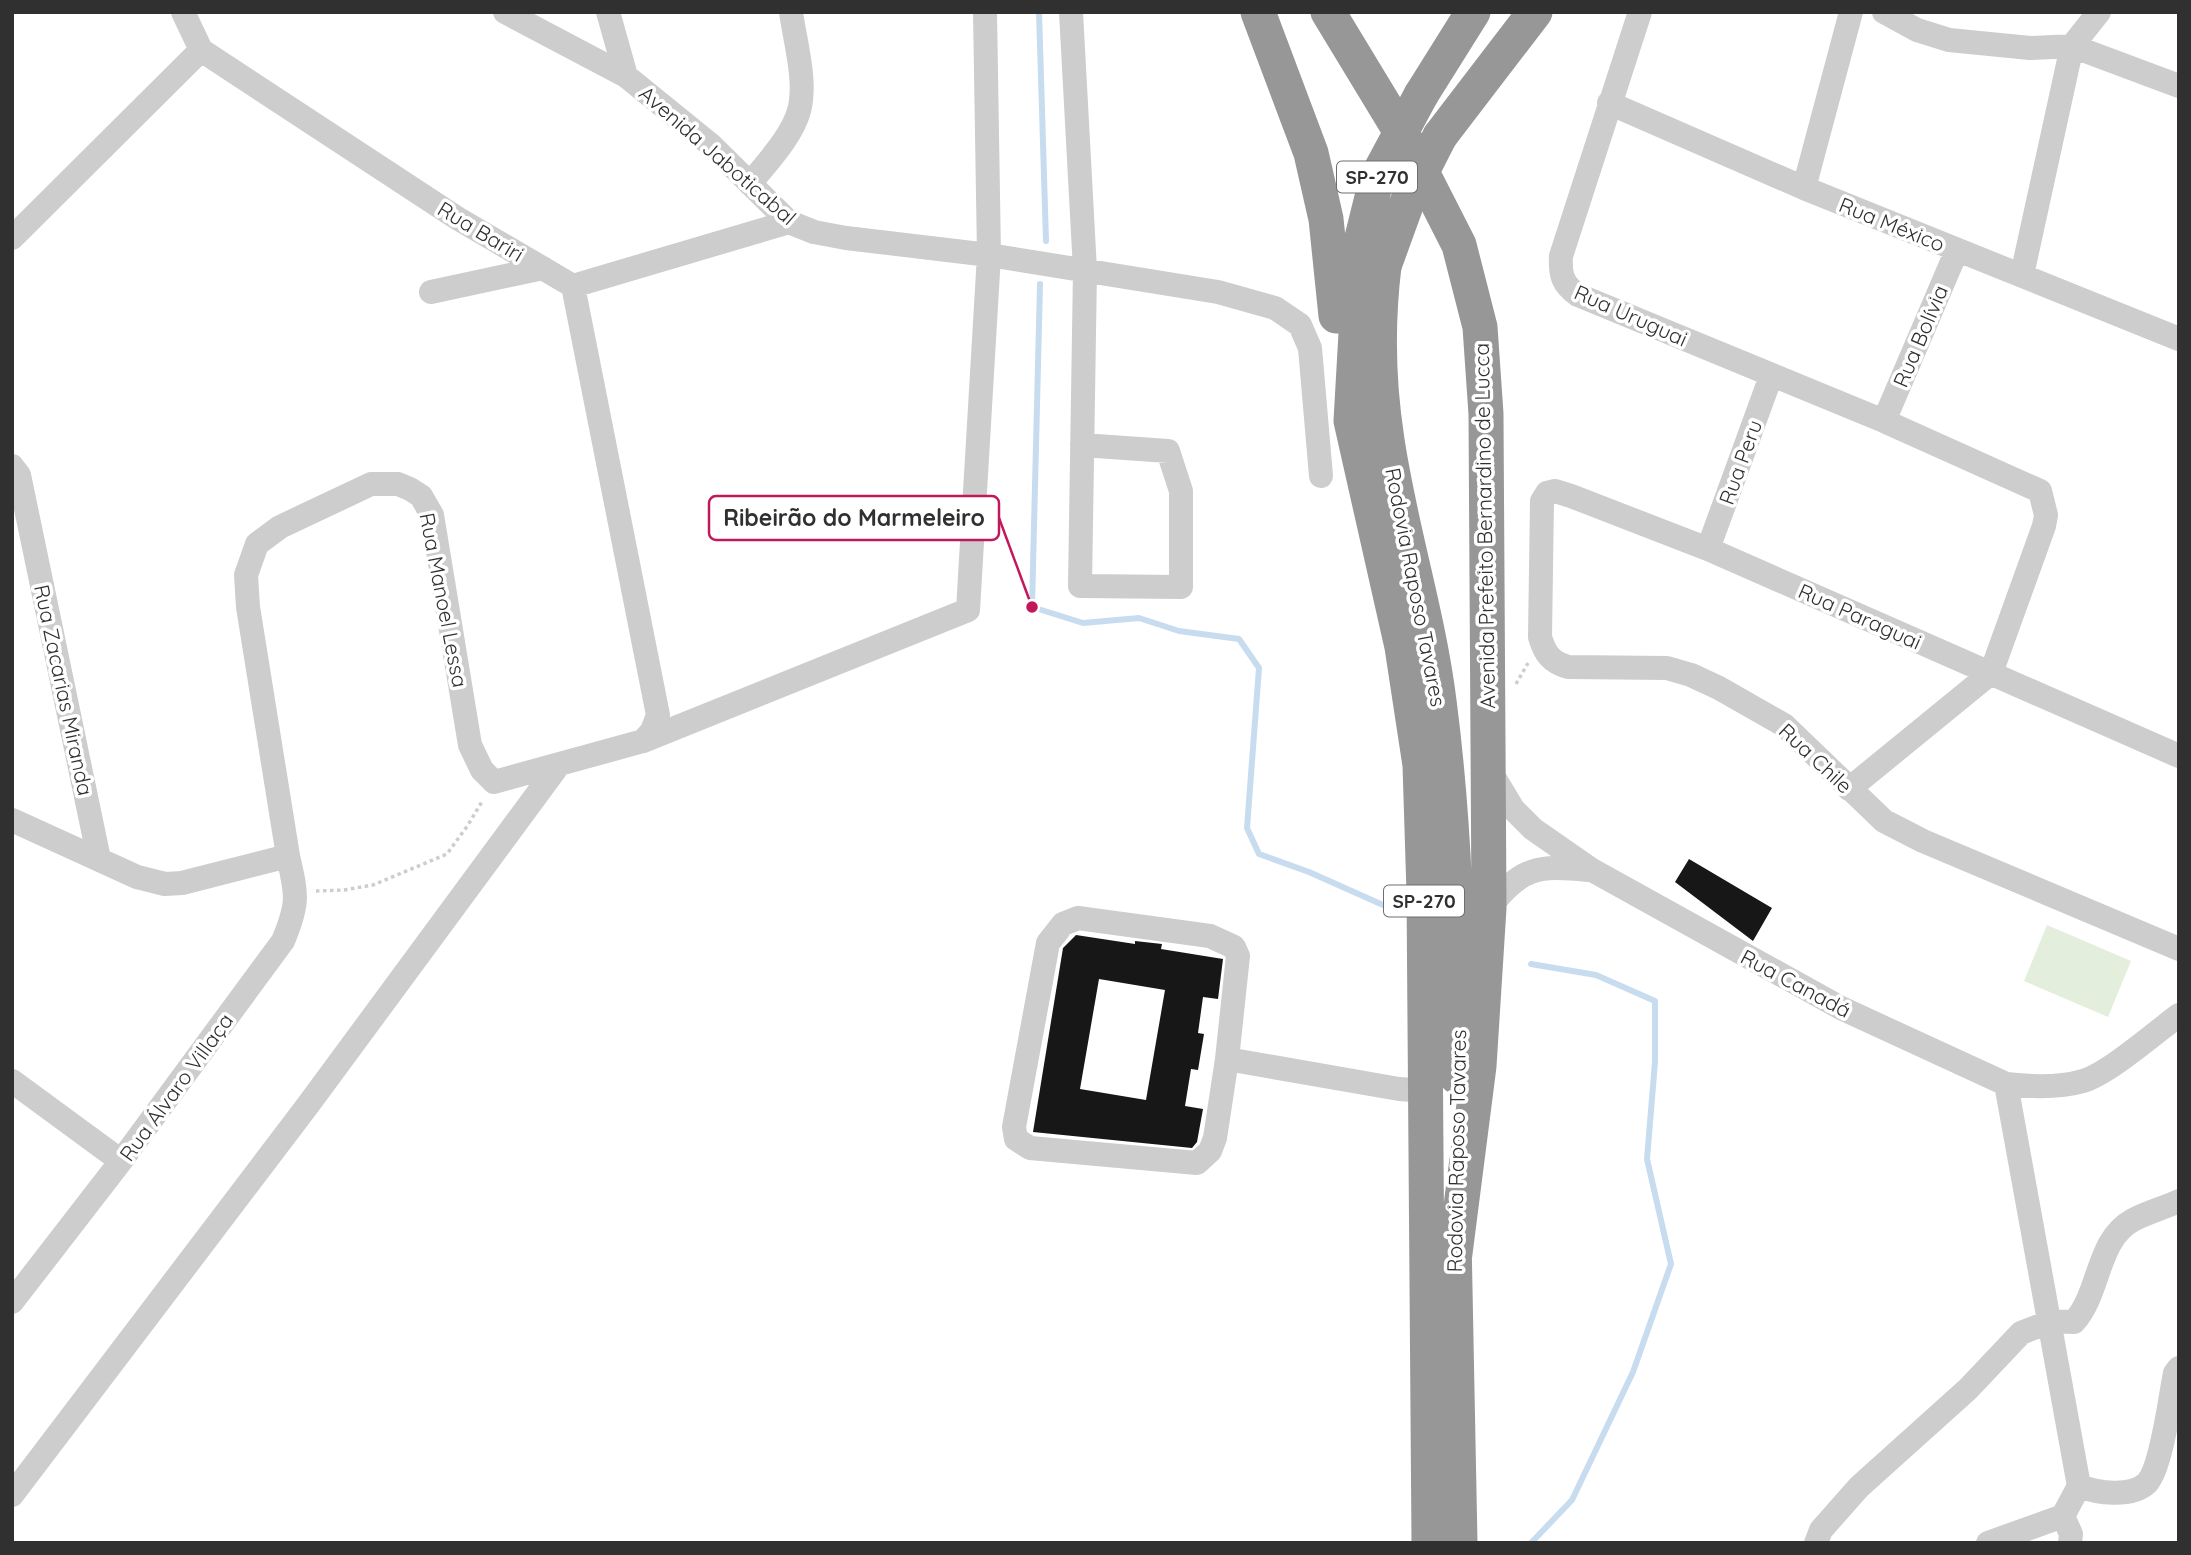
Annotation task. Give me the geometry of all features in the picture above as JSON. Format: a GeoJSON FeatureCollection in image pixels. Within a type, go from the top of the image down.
{"type":"FeatureCollection","features":[{"type":"Feature","properties":{"kind":"highway"},"geometry":{"type":"LineString","coordinates":[[1258,12],[1314,166],[1326,219],[1336,323],[1351,421]]}},
{"type":"Feature","properties":{"kind":"highway","name":"Avenida Prefeito Bernardino de Lucca"},"geometry":{"type":"LineString","coordinates":[[1328,12],[1405,139],[1459,244],[1480,327],[1486,414],[1489,908],[1479,1066],[1454,1261]]}},
{"type":"Feature","properties":{"kind":"highway","name":"Rodovia Raposo Tavares"},"geometry":{"type":"LineString","coordinates":[[1460,1543],[1454,1261],[1458,1049],[1453,860],[1439,702],[1426,618],[1387,441],[1379,362],[1379,307],[1370,266],[1377,177],[1421,95],[1473,12]]}},
{"type":"Feature","properties":{"kind":"highway","name":"Rodovia Raposo Tavares"},"geometry":{"type":"LineString","coordinates":[[1429,1543],[1424,893],[1420,765],[1402,647],[1351,421],[1358,298],[1370,266],[1440,136],[1535,12]]}},
{"type":"Feature","properties":{"kind":"street"},"geometry":{"type":"LineString","coordinates":[[12,238],[201,50],[183,12]]}},
{"type":"Feature","properties":{"kind":"street","name":"Avenida Jaboticabal"},"geometry":{"type":"LineString","coordinates":[[505,12],[625,76],[711,145],[789,222],[814,232],[846,238],[989,255],[1085,270]]}},
{"type":"Feature","properties":{"kind":"street"},"geometry":{"type":"LineString","coordinates":[[608,12],[625,76]]}},
{"type":"Feature","properties":{"kind":"street"},"geometry":{"type":"LineString","coordinates":[[750,184],[785,139],[799,110],[801,81],[791,12]]}},
{"type":"Feature","properties":{"kind":"street"},"geometry":{"type":"LineString","coordinates":[[494,782],[643,741],[968,610],[989,255],[985,12]]}},
{"type":"Feature","properties":{"kind":"street"},"geometry":{"type":"LineString","coordinates":[[1071,12],[1085,270],[1082,445],[1080,586],[1181,587],[1181,491],[1168,451],[1082,445]]}},
{"type":"Feature","properties":{"kind":"street","name":"Rua Uruguai"},"geometry":{"type":"LineString","coordinates":[[1640,12],[1561,256],[1560,273],[1564,282],[1578,295],[1884,421],[2040,491],[2046,515],[2044,526],[1990,673]]}},
{"type":"Feature","properties":{"kind":"street"},"geometry":{"type":"LineString","coordinates":[[1804,188],[1851,12]]}},
{"type":"Feature","properties":{"kind":"street"},"geometry":{"type":"LineString","coordinates":[[1884,12],[1917,30],[1950,40],[2030,48],[2072,46],[2179,86]]}},
{"type":"Feature","properties":{"kind":"street"},"geometry":{"type":"LineString","coordinates":[[2022,275],[2072,46],[2099,12]]}},
{"type":"Feature","properties":{"kind":"street","name":"Rua Bariri"},"geometry":{"type":"LineString","coordinates":[[201,50],[457,218],[573,286]]}},
{"type":"Feature","properties":{"kind":"street","name":"Rua México"},"geometry":{"type":"LineString","coordinates":[[1609,103],[1804,188],[2179,339]]}},
{"type":"Feature","properties":{"kind":"street"},"geometry":{"type":"LineString","coordinates":[[643,741],[652,731],[658,715],[573,286],[789,222]]}},
{"type":"Feature","properties":{"kind":"street","name":"Rua Bolívia"},"geometry":{"type":"LineString","coordinates":[[1884,421],[1957,250]]}},
{"type":"Feature","properties":{"kind":"street"},"geometry":{"type":"LineString","coordinates":[[431,292],[543,268]]}},
{"type":"Feature","properties":{"kind":"street"},"geometry":{"type":"LineString","coordinates":[[1085,270],[1217,292],[1275,308],[1300,325],[1310,348],[1321,476]]}},
{"type":"Feature","properties":{"kind":"street","name":"Rua Peru"},"geometry":{"type":"LineString","coordinates":[[1708,550],[1771,376]]}},
{"type":"Feature","properties":{"kind":"street","name":"Rua Zacarias Miranda"},"geometry":{"type":"LineString","coordinates":[[12,466],[19,475],[21,521],[99,859]]}},
{"type":"Feature","properties":{"kind":"street","name":"Rua Manoel Lessa"},"geometry":{"type":"LineString","coordinates":[[288,856],[248,607],[246,575],[257,544],[280,527],[372,484],[398,484],[410,489],[421,496],[432,515],[470,745],[482,770],[494,782]]}},
{"type":"Feature","properties":{"kind":"street","name":"Rua Paraguai"},"geometry":{"type":"LineString","coordinates":[[1541,641],[1542,502],[1547,493],[1555,491],[1708,550],[2179,756]]}},
{"type":"Feature","properties":{"kind":"street","name":"Rua Chile"},"geometry":{"type":"LineString","coordinates":[[1541,641],[1544,651],[1557,664],[1568,667],[1667,668],[1700,679],[1784,725],[1884,821],[1923,841],[2179,949]]}},
{"type":"Feature","properties":{"kind":"street"},"geometry":{"type":"LineString","coordinates":[[1849,789],[1990,673]]}},
{"type":"Feature","properties":{"kind":"street"},"geometry":{"type":"LineString","coordinates":[[12,1495],[308,1105],[558,766]]}},
{"type":"Feature","properties":{"kind":"street","name":"Rua Canadá"},"geometry":{"type":"LineString","coordinates":[[1489,769],[1513,809],[1533,829],[1591,870],[1841,1009],[2007,1084],[2034,1088],[2085,1081],[2102,1072],[2179,1015]]}},
{"type":"Feature","properties":{"kind":"street"},"geometry":{"type":"LineString","coordinates":[[12,820],[137,877],[165,884],[182,883],[288,856]]}},
{"type":"Feature","properties":{"kind":"street","name":"Rua Álvaro Villaça"},"geometry":{"type":"LineString","coordinates":[[12,1302],[121,1161],[284,941],[293,918],[296,892],[288,856]]}},
{"type":"Feature","properties":{"kind":"street"},"geometry":{"type":"LineString","coordinates":[[1489,908],[1508,884],[1537,870],[1552,867],[1591,870]]}},
{"type":"Feature","properties":{"kind":"street"},"geometry":{"type":"LineString","coordinates":[[1078,918],[1210,936],[1234,947],[1238,956],[1227,1059],[1215,1138],[1210,1151],[1197,1163],[1030,1149],[1016,1139],[1014,1127],[1048,943],[1063,924],[1078,918]]}},
{"type":"Feature","properties":{"kind":"street"},"geometry":{"type":"LineString","coordinates":[[1227,1059],[1399,1090],[1426,1091]]}},
{"type":"Feature","properties":{"kind":"street"},"geometry":{"type":"LineString","coordinates":[[12,1081],[121,1161]]}},
{"type":"Feature","properties":{"kind":"street"},"geometry":{"type":"LineString","coordinates":[[1988,1543],[2063,1517],[2079,1486],[2007,1084]]}},
{"type":"Feature","properties":{"kind":"street"},"geometry":{"type":"LineString","coordinates":[[1816,1543],[1821,1530],[1859,1486],[1968,1389],[2021,1333],[2051,1321],[2074,1322],[2083,1312],[2092,1293],[2110,1242],[2131,1221],[2170,1205],[2179,1227]]}},
{"type":"Feature","properties":{"kind":"street"},"geometry":{"type":"LineString","coordinates":[[2079,1486],[2095,1492],[2134,1491],[2148,1482],[2158,1463],[2175,1373],[2179,1368]]}},
{"type":"Feature","properties":{"kind":"street"},"geometry":{"type":"LineString","coordinates":[[2063,1517],[2071,1534],[2070,1543]]}},
{"type":"Feature","properties":{"kind":"path"},"geometry":{"type":"LineString","coordinates":[[1515,686],[1541,641]]}},
{"type":"Feature","properties":{"kind":"path"},"geometry":{"type":"LineString","coordinates":[[296,892],[344,890],[373,885],[447,854],[494,782]]}},
{"type":"Feature","properties":{"kind":"green space"},"geometry":{"type":"Polygon","coordinates":[[[2047,925],[2131,961],[2108,1017],[2024,981],[2047,925]]]}},
{"type":"Feature","properties":{"kind":"building"},"geometry":{"type":"Polygon","coordinates":[[[1689,859],[1772,908],[1753,941],[1675,882],[1689,859]]]}},
{"type":"Feature","properties":{"kind":"building"},"geometry":{"type":"Polygon","coordinates":[[[1076,935],[1135,944],[1135,941],[1162,944],[1161,949],[1223,959],[1218,999],[1203,997],[1198,1033],[1204,1034],[1198,1070],[1191,1069],[1185,1106],[1203,1109],[1197,1142],[1192,1148],[1033,1132],[1063,948],[1076,935]],[[1099,979],[1080,1089],[1146,1100],[1165,990],[1099,979]]]}},
{"type":"Feature","properties":{"kind":"waterway"},"geometry":{"type":"LineString","coordinates":[[1039,12],[1046,241]]}},
{"type":"Feature","properties":{"kind":"waterway"},"geometry":{"type":"LineString","coordinates":[[1040,284],[1032,607],[1083,623],[1139,618],[1179,631],[1239,639],[1259,668],[1247,828],[1259,854],[1309,872],[1383,905]]}},
{"type":"Feature","properties":{"kind":"waterway"},"geometry":{"type":"LineString","coordinates":[[1531,964],[1596,975],[1655,1001],[1655,1062],[1647,1159],[1671,1264],[1633,1372],[1572,1500],[1531,1543]]}},
{"type":"Feature","properties":{"kind":"place","name":"Ribeirão do Marmeleiro"},"geometry":{"type":"Point","coordinates":[1032,607]}}]}
